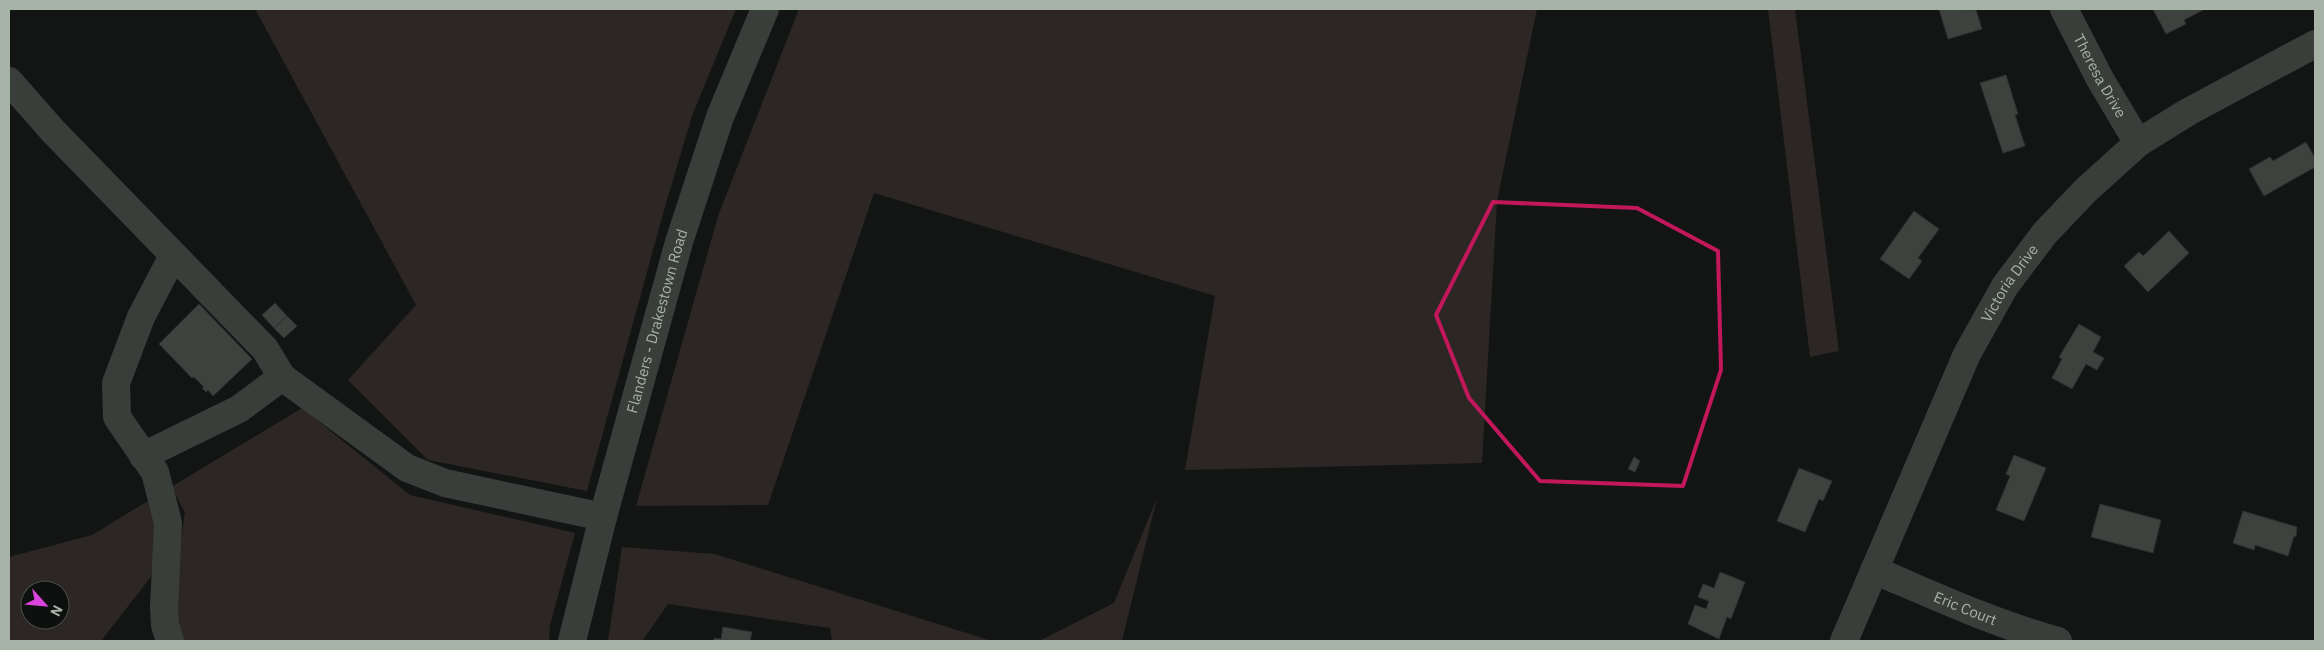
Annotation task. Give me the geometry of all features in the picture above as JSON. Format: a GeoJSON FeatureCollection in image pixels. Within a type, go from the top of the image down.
{"type":"FeatureCollection","features":[{"type":"Feature","properties":{"kind":"street","name":"Flanders - Drakestown Road"},"geometry":{"type":"LineString","coordinates":[[572,641],[603,517],[679,242],[701,170],[720,117],[765,9]]}},
{"type":"Feature","properties":{"kind":"street","name":"Theresa Drive"},"geometry":{"type":"LineString","coordinates":[[2064,9],[2100,79],[2138,144]]}},
{"type":"Feature","properties":{"kind":"street","name":"Victoria Drive"},"geometry":{"type":"LineString","coordinates":[[1844,641],[1967,354],[2005,286],[2045,233],[2064,212],[2138,144],[2188,112],[2315,44]]}},
{"type":"Feature","properties":{"kind":"street"},"geometry":{"type":"LineString","coordinates":[[9,81],[53,132],[265,349],[282,377],[389,456],[425,476],[445,483],[603,517]]}},
{"type":"Feature","properties":{"kind":"street"},"geometry":{"type":"LineString","coordinates":[[170,641],[165,625],[164,607],[168,523],[155,472],[117,417],[116,383],[141,317],[174,256]]}},
{"type":"Feature","properties":{"kind":"street"},"geometry":{"type":"LineString","coordinates":[[143,456],[239,409],[282,377]]}},
{"type":"Feature","properties":{"kind":"street","name":"Eric Court"},"geometry":{"type":"LineString","coordinates":[[1874,570],[1997,622],[2058,641]]}},
{"type":"Feature","properties":{"kind":"highlighted area"},"geometry":{"type":"Polygon","coordinates":[[[1493,202],[1637,208],[1718,251],[1721,370],[1683,486],[1540,481],[1469,398],[1436,315],[1493,202]]]}},
{"type":"Feature","properties":{"kind":"shaded area"},"geometry":{"type":"Polygon","coordinates":[[[255,9],[736,9],[692,116],[664,210],[587,491],[428,460],[348,380],[416,305],[255,9]]]}},
{"type":"Feature","properties":{"kind":"shaded area"},"geometry":{"type":"Polygon","coordinates":[[[799,9],[1537,9],[1497,201],[1482,463],[1185,470],[1215,296],[874,193],[768,505],[636,506],[718,216],[799,9]]]}},
{"type":"Feature","properties":{"kind":"shaded area"},"geometry":{"type":"Polygon","coordinates":[[[1768,9],[1795,9],[1839,351],[1810,357],[1768,9]]]}},
{"type":"Feature","properties":{"kind":"shaded area"},"geometry":{"type":"Polygon","coordinates":[[[302,408],[410,495],[575,533],[550,625],[549,641],[181,641],[171,609],[185,512],[171,487],[302,408]]]}},
{"type":"Feature","properties":{"kind":"shaded area"},"geometry":{"type":"Polygon","coordinates":[[[1157,498],[1122,641],[1039,641],[1114,603],[1157,498]]]}},
{"type":"Feature","properties":{"kind":"shaded area"},"geometry":{"type":"Polygon","coordinates":[[[151,499],[161,526],[150,578],[101,641],[9,641],[9,557],[92,535],[151,499]]]}},
{"type":"Feature","properties":{"kind":"shaded area"},"geometry":{"type":"Polygon","coordinates":[[[622,547],[715,554],[992,641],[832,641],[830,628],[668,604],[643,640],[608,641],[622,547]]]}},
{"type":"Feature","properties":{"kind":"building"},"geometry":{"type":"Polygon","coordinates":[[[1939,9],[1976,10],[1982,29],[1948,39],[1939,9]]]}},
{"type":"Feature","properties":{"kind":"building"},"geometry":{"type":"Polygon","coordinates":[[[2153,9],[2205,9],[2184,20],[2186,24],[2166,34],[2153,9]]]}},
{"type":"Feature","properties":{"kind":"building"},"geometry":{"type":"Polygon","coordinates":[[[2006,75],[2018,114],[2015,115],[2025,146],[2003,153],[1980,83],[2006,75]]]}},
{"type":"Feature","properties":{"kind":"building"},"geometry":{"type":"Polygon","coordinates":[[[2306,142],[2315,158],[2315,167],[2264,196],[2249,169],[2270,157],[2273,161],[2306,142]]]}},
{"type":"Feature","properties":{"kind":"building"},"geometry":{"type":"Polygon","coordinates":[[[1914,211],[1939,229],[1918,258],[1922,261],[1909,279],[1880,259],[1914,211]]]}},
{"type":"Feature","properties":{"kind":"building"},"geometry":{"type":"Polygon","coordinates":[[[2169,231],[2189,253],[2148,292],[2124,266],[2139,252],[2143,256],[2169,231]]]}},
{"type":"Feature","properties":{"kind":"building"},"geometry":{"type":"Polygon","coordinates":[[[275,303],[287,316],[274,328],[262,315],[275,303]]]}},
{"type":"Feature","properties":{"kind":"building"},"geometry":{"type":"Polygon","coordinates":[[[199,304],[252,359],[213,396],[208,390],[206,392],[202,388],[204,387],[194,377],[192,378],[159,344],[199,304]]]}},
{"type":"Feature","properties":{"kind":"building"},"geometry":{"type":"Polygon","coordinates":[[[287,316],[297,326],[284,338],[274,328],[287,316]]]}},
{"type":"Feature","properties":{"kind":"building"},"geometry":{"type":"Polygon","coordinates":[[[2079,324],[2101,337],[2093,352],[2104,358],[2097,370],[2086,364],[2072,389],[2052,378],[2062,359],[2059,357],[2079,324]]]}},
{"type":"Feature","properties":{"kind":"building"},"geometry":{"type":"Polygon","coordinates":[[[2014,455],[2046,468],[2024,521],[1996,510],[2010,476],[2006,474],[2014,455]]]}},
{"type":"Feature","properties":{"kind":"building"},"geometry":{"type":"Polygon","coordinates":[[[1634,457],[1640,461],[1635,472],[1628,469],[1634,457]]]}},
{"type":"Feature","properties":{"kind":"building"},"geometry":{"type":"Polygon","coordinates":[[[1799,468],[1832,481],[1823,501],[1819,499],[1805,532],[1777,521],[1799,468]]]}},
{"type":"Feature","properties":{"kind":"building"},"geometry":{"type":"Polygon","coordinates":[[[2100,504],[2161,520],[2153,553],[2091,537],[2100,504]]]}},
{"type":"Feature","properties":{"kind":"building"},"geometry":{"type":"Polygon","coordinates":[[[2243,511],[2297,527],[2296,537],[2294,536],[2288,556],[2255,545],[2254,550],[2233,543],[2243,511]]]}},
{"type":"Feature","properties":{"kind":"building"},"geometry":{"type":"Polygon","coordinates":[[[1720,572],[1745,582],[1731,619],[1727,617],[1719,639],[1688,624],[1695,605],[1706,609],[1709,601],[1698,597],[1703,584],[1714,588],[1720,572]]]}},
{"type":"Feature","properties":{"kind":"building"},"geometry":{"type":"Polygon","coordinates":[[[723,627],[752,632],[750,641],[714,641],[714,638],[721,639],[723,627]]]}}]}
